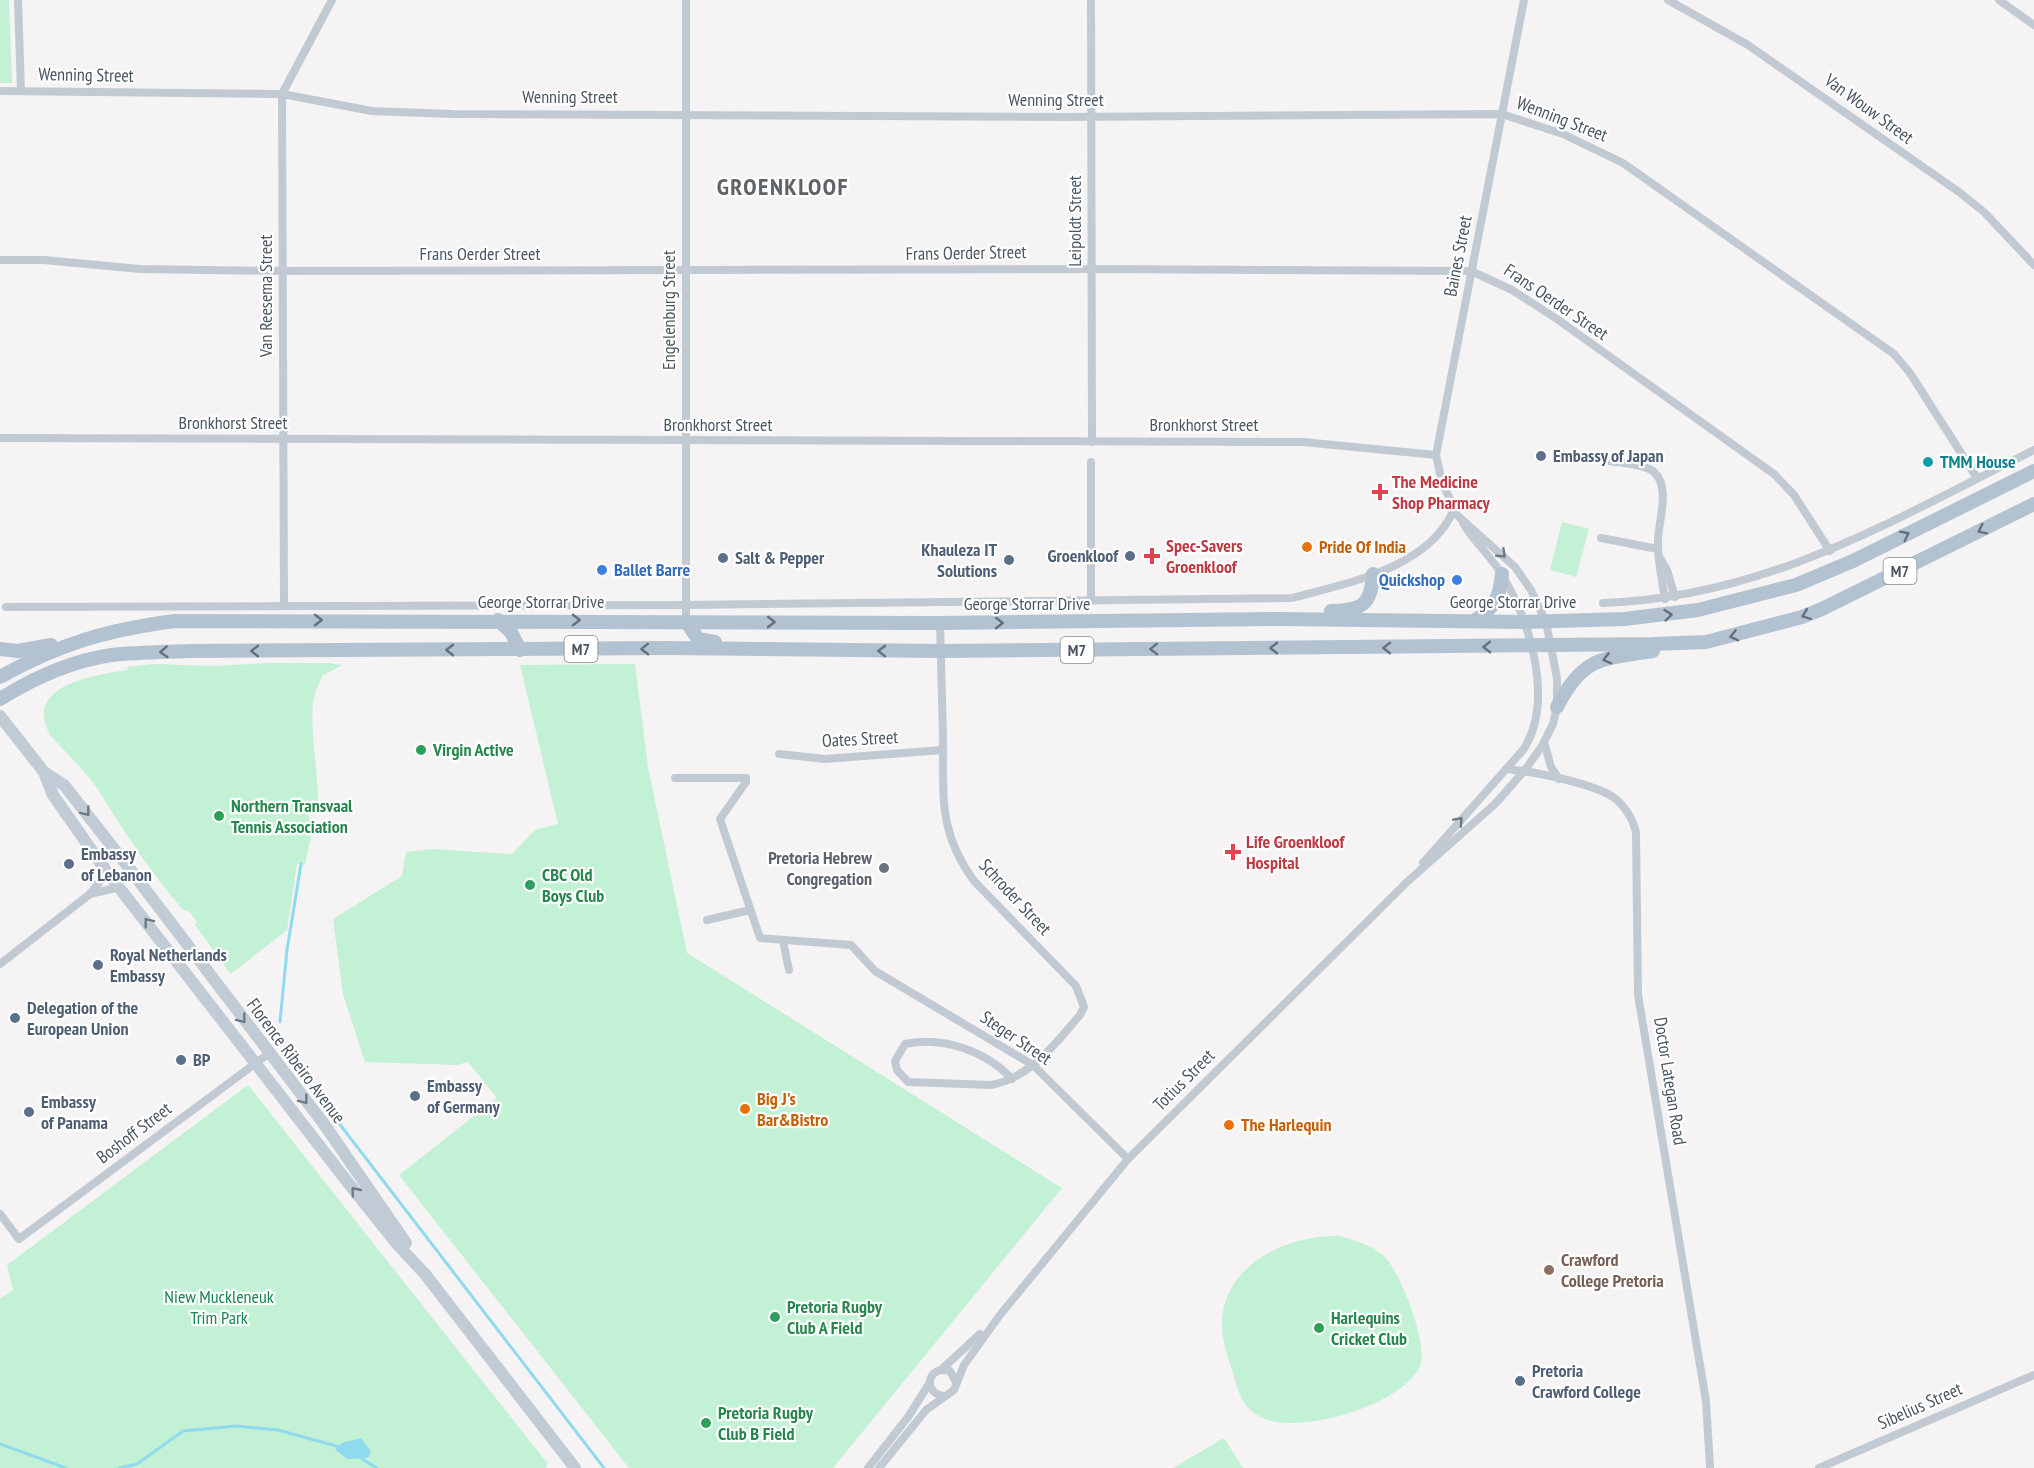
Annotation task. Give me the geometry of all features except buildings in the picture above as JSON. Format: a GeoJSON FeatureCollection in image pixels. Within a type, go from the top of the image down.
{"type":"FeatureCollection","features":[{"type":"Feature","properties":{"kind":"main road","name":"George Storrar Drive"},"geometry":{"type":"LineString","coordinates":[[0,677],[75,640],[130,627],[175,621],[537,620],[940,623],[1280,619],[1546,622],[1672,615],[1776,592],[1853,561],[2034,471]]}},
{"type":"Feature","properties":{"kind":"main road","name":"M7"},"geometry":{"type":"LineString","coordinates":[[0,699],[46,675],[111,655],[189,651],[667,648],[941,651],[1551,646],[1706,642],[1792,620],[1822,609],[2034,504]]}},
{"type":"Feature","properties":{"kind":"main road"},"geometry":{"type":"LineString","coordinates":[[1280,619],[1299,612],[1347,611],[1360,607],[1370,597],[1373,574]]}},
{"type":"Feature","properties":{"kind":"main road"},"geometry":{"type":"LineString","coordinates":[[1474,621],[1492,608],[1500,590],[1502,574]]}},
{"type":"Feature","properties":{"kind":"main road"},"geometry":{"type":"LineString","coordinates":[[498,620],[511,632],[520,650]]}},
{"type":"Feature","properties":{"kind":"main road"},"geometry":{"type":"LineString","coordinates":[[520,650],[525,631],[537,620]]}},
{"type":"Feature","properties":{"kind":"main road"},"geometry":{"type":"LineString","coordinates":[[667,648],[680,639],[686,621]]}},
{"type":"Feature","properties":{"kind":"main road"},"geometry":{"type":"LineString","coordinates":[[686,621],[703,642],[775,642],[796,650]]}},
{"type":"Feature","properties":{"kind":"main road"},"geometry":{"type":"LineString","coordinates":[[0,649],[18,651],[75,640]]}},
{"type":"Feature","properties":{"kind":"main road"},"geometry":{"type":"LineString","coordinates":[[1557,707],[1574,677],[1598,661],[1706,642]]}},
{"type":"Feature","properties":{"kind":"main road","name":"Florence Ribeiro Avenue"},"geometry":{"type":"LineString","coordinates":[[0,716],[44,772],[53,795],[107,872],[397,1244],[420,1267]]}},
{"type":"Feature","properties":{"kind":"main road","name":"Florence Ribeiro Avenue"},"geometry":{"type":"LineString","coordinates":[[44,772],[64,785],[188,945],[268,1054],[324,1124],[420,1267],[575,1468]]}},
{"type":"Feature","properties":{"kind":"main road"},"geometry":{"type":"LineString","coordinates":[[188,945],[186,955],[198,975],[197,985]]}},
{"type":"Feature","properties":{"kind":"street"},"geometry":{"type":"LineString","coordinates":[[18,0],[21,91]]}},
{"type":"Feature","properties":{"kind":"street","name":"Van Reesema Street"},"geometry":{"type":"LineString","coordinates":[[284,604],[282,94],[332,0]]}},
{"type":"Feature","properties":{"kind":"street","name":"Engelenburg Street"},"geometry":{"type":"LineString","coordinates":[[686,0],[686,621]]}},
{"type":"Feature","properties":{"kind":"street","name":"Leipoldt Street"},"geometry":{"type":"LineString","coordinates":[[1091,0],[1092,442]]}},
{"type":"Feature","properties":{"kind":"street","name":"Baines Street"},"geometry":{"type":"LineString","coordinates":[[1524,0],[1436,455],[1442,482],[1456,512],[1472,538],[1502,574],[1524,622],[1532,646]]}},
{"type":"Feature","properties":{"kind":"street","name":"Van Wouw Street"},"geometry":{"type":"LineString","coordinates":[[1668,0],[1756,50],[1959,192],[1983,212],[2034,265]]}},
{"type":"Feature","properties":{"kind":"street"},"geometry":{"type":"LineString","coordinates":[[1999,0],[2034,25]]}},
{"type":"Feature","properties":{"kind":"street","name":"Wenning Street"},"geometry":{"type":"LineString","coordinates":[[0,91],[282,94],[381,112],[1091,116],[1502,114],[1563,134],[1623,163],[1891,352],[1910,373],[1977,478]]}},
{"type":"Feature","properties":{"kind":"street","name":"Frans Oerder Street"},"geometry":{"type":"LineString","coordinates":[[0,260],[64,262],[140,269],[282,271],[1092,269],[1471,271],[1512,291],[1557,319],[1774,474],[1794,495],[1830,551]]}},
{"type":"Feature","properties":{"kind":"street","name":"Bronkhorst Street"},"geometry":{"type":"LineString","coordinates":[[0,438],[1303,442],[1436,455]]}},
{"type":"Feature","properties":{"kind":"street","name":"George Storrar Drive"},"geometry":{"type":"LineString","coordinates":[[1603,603],[1665,599],[1753,579],[1830,551],[2034,450]]}},
{"type":"Feature","properties":{"kind":"street"},"geometry":{"type":"LineString","coordinates":[[1609,461],[1650,470],[1656,474],[1663,501],[1659,570],[1665,599]]}},
{"type":"Feature","properties":{"kind":"street"},"geometry":{"type":"LineString","coordinates":[[1090,462],[1091,601]]}},
{"type":"Feature","properties":{"kind":"street","name":"Baines Street"},"geometry":{"type":"LineString","coordinates":[[1456,512],[1515,567],[1531,590],[1546,622],[1551,646]]}},
{"type":"Feature","properties":{"kind":"street","name":"George Storrar Drive"},"geometry":{"type":"LineString","coordinates":[[6,607],[1292,598],[1373,574],[1413,554],[1442,531],[1456,512]]}},
{"type":"Feature","properties":{"kind":"street"},"geometry":{"type":"LineString","coordinates":[[1601,538],[1659,553]]}},
{"type":"Feature","properties":{"kind":"street"},"geometry":{"type":"LineString","coordinates":[[1659,553],[1675,597]]}},
{"type":"Feature","properties":{"kind":"street","name":"Schroder Street"},"geometry":{"type":"LineString","coordinates":[[940,623],[943,812],[965,869],[1076,986],[1084,1007],[1080,1015],[1023,1074],[1011,1079],[991,1085],[908,1082],[897,1070],[895,1061],[905,1044],[958,1046],[1001,1068],[1011,1079]]}},
{"type":"Feature","properties":{"kind":"street","name":"Totius Street"},"geometry":{"type":"LineString","coordinates":[[1407,882],[1523,750],[1530,739],[1538,714],[1538,688],[1532,646]]}},
{"type":"Feature","properties":{"kind":"street","name":"Totius Street"},"geometry":{"type":"LineString","coordinates":[[879,1468],[926,1410],[954,1390],[969,1356],[1128,1159],[1407,882],[1473,825],[1525,770],[1544,742],[1557,707],[1557,678],[1551,646]]}},
{"type":"Feature","properties":{"kind":"street"},"geometry":{"type":"LineString","coordinates":[[1544,742],[1551,767],[1559,779]]}},
{"type":"Feature","properties":{"kind":"street","name":"Oates Street"},"geometry":{"type":"LineString","coordinates":[[779,754],[825,759],[943,750]]}},
{"type":"Feature","properties":{"kind":"street"},"geometry":{"type":"LineString","coordinates":[[1523,750],[1525,770]]}},
{"type":"Feature","properties":{"kind":"street","name":"Doctor Lategan Road"},"geometry":{"type":"LineString","coordinates":[[1506,769],[1525,770],[1603,791],[1614,798],[1630,816],[1636,832],[1638,995],[1704,1394],[1710,1468]]}},
{"type":"Feature","properties":{"kind":"street"},"geometry":{"type":"LineString","coordinates":[[675,778],[746,778],[746,782],[720,819],[750,910],[707,920]]}},
{"type":"Feature","properties":{"kind":"street"},"geometry":{"type":"LineString","coordinates":[[0,964],[90,894],[107,872]]}},
{"type":"Feature","properties":{"kind":"street"},"geometry":{"type":"LineString","coordinates":[[90,894],[120,887]]}},
{"type":"Feature","properties":{"kind":"street","name":"Steger Street"},"geometry":{"type":"LineString","coordinates":[[750,910],[760,938],[851,945],[870,967],[1033,1065],[1128,1159]]}},
{"type":"Feature","properties":{"kind":"street"},"geometry":{"type":"LineString","coordinates":[[783,941],[789,970]]}},
{"type":"Feature","properties":{"kind":"street","name":"Boshoff Street"},"geometry":{"type":"LineString","coordinates":[[0,1214],[19,1239],[268,1054]]}},
{"type":"Feature","properties":{"kind":"street","name":"Totius Street"},"geometry":{"type":"LineString","coordinates":[[941,1370],[1000,1315]]}},
{"type":"Feature","properties":{"kind":"street"},"geometry":{"type":"LineString","coordinates":[[868,1468],[908,1417],[929,1384],[931,1376],[941,1370],[953,1374],[956,1382]]}},
{"type":"Feature","properties":{"kind":"street","name":"Sibelius Street"},"geometry":{"type":"LineString","coordinates":[[1819,1468],[2034,1375]]}},
{"type":"Feature","properties":{"kind":"street"},"geometry":{"type":"LineString","coordinates":[[929,1384],[935,1395],[944,1396]]}},
{"type":"Feature","properties":{"kind":"green space"},"geometry":{"type":"Polygon","coordinates":[[[0,0],[9,0],[12,83],[0,83],[0,0]]]}},
{"type":"Feature","properties":{"kind":"green space"},"geometry":{"type":"Polygon","coordinates":[[[1562,522],[1589,529],[1576,577],[1550,570],[1562,522]]]}},
{"type":"Feature","properties":{"kind":"green space","name":"Northern Transvaal Tennis Association"},"geometry":{"type":"Polygon","coordinates":[[[268,663],[342,665],[322,676],[315,692],[312,715],[318,808],[308,811],[312,831],[305,865],[297,864],[287,930],[231,974],[195,925],[197,922],[189,911],[183,910],[150,868],[96,786],[50,735],[44,718],[46,704],[54,694],[66,686],[98,675],[128,670],[127,667],[154,664],[213,666],[268,663]]]}},
{"type":"Feature","properties":{"kind":"green space"},"geometry":{"type":"Polygon","coordinates":[[[635,664],[648,767],[687,953],[1062,1188],[833,1468],[629,1468],[399,1175],[497,1098],[468,1062],[457,1065],[365,1062],[343,994],[333,919],[402,876],[406,852],[432,849],[512,854],[535,830],[558,824],[520,665],[635,664]]]}},
{"type":"Feature","properties":{"kind":"green space","name":"Niew Muckleneuk Trim Park"},"geometry":{"type":"Polygon","coordinates":[[[248,1085],[548,1464],[545,1468],[0,1468],[0,1299],[13,1290],[7,1265],[248,1085]]]}},
{"type":"Feature","properties":{"kind":"green space","name":"Harlequins Cricket Club"},"geometry":{"type":"Polygon","coordinates":[[[1339,1236],[1374,1249],[1391,1264],[1405,1292],[1417,1326],[1422,1356],[1420,1366],[1410,1380],[1394,1393],[1350,1413],[1303,1423],[1282,1423],[1265,1419],[1247,1406],[1237,1388],[1223,1337],[1225,1304],[1233,1286],[1245,1270],[1261,1258],[1298,1241],[1339,1236]]]}},
{"type":"Feature","properties":{"kind":"green space"},"geometry":{"type":"Polygon","coordinates":[[[1224,1438],[1243,1468],[1173,1468],[1224,1438]]]}},
{"type":"Feature","properties":{"kind":"water"},"geometry":{"type":"Polygon","coordinates":[[[361,1438],[371,1451],[368,1458],[347,1459],[335,1449],[342,1443],[361,1438]]]}},
{"type":"Feature","properties":{"kind":"waterway"},"geometry":{"type":"LineString","coordinates":[[280,1022],[287,950],[301,864]]}},
{"type":"Feature","properties":{"kind":"waterway"},"geometry":{"type":"LineString","coordinates":[[289,1054],[295,1066],[604,1468]]}},
{"type":"Feature","properties":{"kind":"waterway"},"geometry":{"type":"LineString","coordinates":[[119,1468],[137,1464],[183,1431],[236,1426],[278,1430],[340,1447]]}},
{"type":"Feature","properties":{"kind":"waterway"},"geometry":{"type":"LineString","coordinates":[[0,1444],[66,1468]]}},
{"type":"Feature","properties":{"kind":"waterway"},"geometry":{"type":"LineString","coordinates":[[362,1459],[377,1468]]}},
{"type":"Feature","properties":{"kind":"place","name":"Embassy of Japan"},"geometry":{"type":"Point","coordinates":[1541,456]}},
{"type":"Feature","properties":{"kind":"place","name":"TMM House"},"geometry":{"type":"Point","coordinates":[1928,462]}},
{"type":"Feature","properties":{"kind":"place","name":"The Medicine Shop Pharmacy"},"geometry":{"type":"Point","coordinates":[1380,492]}},
{"type":"Feature","properties":{"kind":"place","name":"Pride Of India"},"geometry":{"type":"Point","coordinates":[1307,547]}},
{"type":"Feature","properties":{"kind":"place","name":"Groenkloof"},"geometry":{"type":"Point","coordinates":[1130,556]}},
{"type":"Feature","properties":{"kind":"place","name":"Spec-Savers Groenkloof"},"geometry":{"type":"Point","coordinates":[1152,556]}},
{"type":"Feature","properties":{"kind":"place","name":"Salt & Pepper"},"geometry":{"type":"Point","coordinates":[723,558]}},
{"type":"Feature","properties":{"kind":"place","name":"Khauleza IT Solutions"},"geometry":{"type":"Point","coordinates":[1009,560]}},
{"type":"Feature","properties":{"kind":"place","name":"Ballet Barre"},"geometry":{"type":"Point","coordinates":[602,570]}},
{"type":"Feature","properties":{"kind":"place","name":"Quickshop"},"geometry":{"type":"Point","coordinates":[1457,580]}},
{"type":"Feature","properties":{"kind":"place","name":"Virgin Active"},"geometry":{"type":"Point","coordinates":[421,750]}},
{"type":"Feature","properties":{"kind":"place","name":"Northern Transvaal Tennis Association"},"geometry":{"type":"Point","coordinates":[219,816]}},
{"type":"Feature","properties":{"kind":"place","name":"Life Groenkloof Hospital"},"geometry":{"type":"Point","coordinates":[1233,852]}},
{"type":"Feature","properties":{"kind":"place","name":"Embassy of Lebanon"},"geometry":{"type":"Point","coordinates":[69,864]}},
{"type":"Feature","properties":{"kind":"place","name":"Pretoria Hebrew Congregation"},"geometry":{"type":"Point","coordinates":[884,868]}},
{"type":"Feature","properties":{"kind":"place","name":"CBC Old Boys Club"},"geometry":{"type":"Point","coordinates":[530,885]}},
{"type":"Feature","properties":{"kind":"place","name":"Royal Netherlands Embassy"},"geometry":{"type":"Point","coordinates":[98,965]}},
{"type":"Feature","properties":{"kind":"place","name":"Delegation of the European Union"},"geometry":{"type":"Point","coordinates":[15,1018]}},
{"type":"Feature","properties":{"kind":"place","name":"BP"},"geometry":{"type":"Point","coordinates":[181,1060]}},
{"type":"Feature","properties":{"kind":"place","name":"Embassy of Germany"},"geometry":{"type":"Point","coordinates":[415,1096]}},
{"type":"Feature","properties":{"kind":"place","name":"Big J's Bar&Bistro"},"geometry":{"type":"Point","coordinates":[745,1109]}},
{"type":"Feature","properties":{"kind":"place","name":"Embassy of Panama"},"geometry":{"type":"Point","coordinates":[29,1112]}},
{"type":"Feature","properties":{"kind":"place","name":"The Harlequin"},"geometry":{"type":"Point","coordinates":[1229,1125]}},
{"type":"Feature","properties":{"kind":"place","name":"Crawford College Pretoria"},"geometry":{"type":"Point","coordinates":[1549,1270]}},
{"type":"Feature","properties":{"kind":"place","name":"Pretoria Rugby Club A Field"},"geometry":{"type":"Point","coordinates":[775,1317]}},
{"type":"Feature","properties":{"kind":"place","name":"Harlequins Cricket Club"},"geometry":{"type":"Point","coordinates":[1319,1328]}},
{"type":"Feature","properties":{"kind":"place","name":"Pretoria Crawford College"},"geometry":{"type":"Point","coordinates":[1520,1381]}},
{"type":"Feature","properties":{"kind":"place","name":"Pretoria Rugby Club B Field"},"geometry":{"type":"Point","coordinates":[706,1423]}},
{"type":"Feature","properties":{"kind":"district","name":"GROENKLOOF"},"geometry":{"type":"Point","coordinates":[783,187]}}]}
